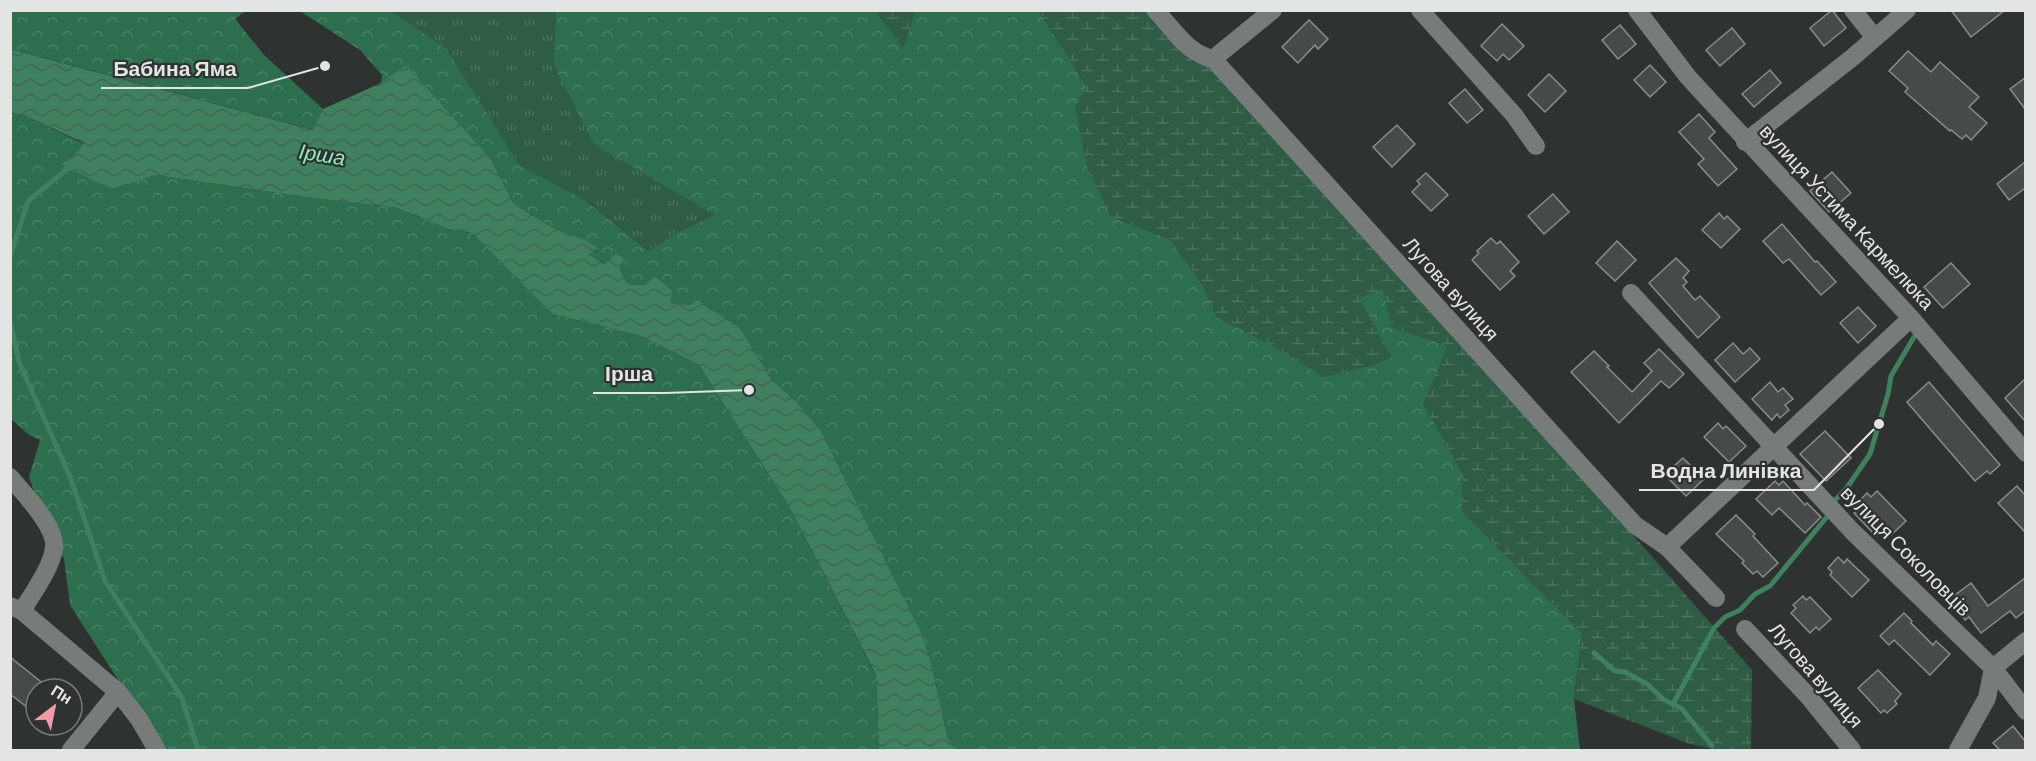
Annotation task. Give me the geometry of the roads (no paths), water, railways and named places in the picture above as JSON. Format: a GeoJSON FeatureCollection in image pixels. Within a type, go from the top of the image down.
{"type":"FeatureCollection","features":[{"type":"Feature","properties":{"kind":"street","name":"Лугова вулиця"},"geometry":{"type":"LineString","coordinates":[[1155,10],[1188,47],[1203,57],[1214,59],[1635,525],[1667,547],[1716,598]]}},
{"type":"Feature","properties":{"kind":"street"},"geometry":{"type":"LineString","coordinates":[[1214,59],[1273,10]]}},
{"type":"Feature","properties":{"kind":"street"},"geometry":{"type":"LineString","coordinates":[[1419,10],[1514,115],[1536,146]]}},
{"type":"Feature","properties":{"kind":"street","name":"вулиця Устима Кармелюка"},"geometry":{"type":"LineString","coordinates":[[1637,10],[1688,77],[1745,142],[1911,318],[2025,453]]}},
{"type":"Feature","properties":{"kind":"street"},"geometry":{"type":"LineString","coordinates":[[1853,10],[1875,38]]}},
{"type":"Feature","properties":{"kind":"street"},"geometry":{"type":"LineString","coordinates":[[1745,142],[1907,10]]}},
{"type":"Feature","properties":{"kind":"street","name":"вулиця Соколовців"},"geometry":{"type":"LineString","coordinates":[[1631,293],[1852,531],[1993,668],[2025,711]]}},
{"type":"Feature","properties":{"kind":"street"},"geometry":{"type":"LineString","coordinates":[[1667,547],[1911,318]]}},
{"type":"Feature","properties":{"kind":"street"},"geometry":{"type":"LineString","coordinates":[[10,477],[46,522],[54,540],[51,559],[16,608],[117,692],[140,719],[157,750]]}},
{"type":"Feature","properties":{"kind":"street","name":"Лугова вулиця"},"geometry":{"type":"LineString","coordinates":[[1745,629],[1808,696],[1852,750]]}},
{"type":"Feature","properties":{"kind":"street"},"geometry":{"type":"LineString","coordinates":[[1958,750],[1988,698],[1993,668],[2025,641]]}},
{"type":"Feature","properties":{"kind":"street"},"geometry":{"type":"LineString","coordinates":[[71,750],[117,692]]}},
{"type":"Feature","properties":{"kind":"water","name":"Ірша"},"geometry":{"type":"Polygon","coordinates":[[[10,49],[313,130],[323,109],[381,83],[406,65],[490,158],[514,204],[549,226],[583,239],[600,249],[589,254],[604,264],[616,254],[624,258],[620,269],[628,284],[645,285],[655,276],[673,291],[670,303],[690,305],[698,301],[740,328],[771,379],[796,401],[821,431],[922,634],[948,739],[957,750],[879,750],[876,675],[790,508],[699,365],[641,336],[552,314],[472,233],[448,229],[397,208],[155,175],[110,189],[62,164],[84,143],[24,115],[11,113],[10,49]]]}},
{"type":"Feature","properties":{"kind":"waterway"},"geometry":{"type":"LineString","coordinates":[[10,257],[28,201],[75,163]]}},
{"type":"Feature","properties":{"kind":"waterway"},"geometry":{"type":"LineString","coordinates":[[10,320],[19,362],[71,479],[105,581],[182,698],[198,750]]}},
{"type":"Feature","properties":{"kind":"waterway"},"geometry":{"type":"LineString","coordinates":[[1833,502],[1846,489],[1870,454],[1891,376],[1914,337]]}},
{"type":"Feature","properties":{"kind":"waterway"},"geometry":{"type":"LineString","coordinates":[[1673,704],[1714,628],[1725,617],[1740,610],[1755,594],[1770,586],[1826,518]]}},
{"type":"Feature","properties":{"kind":"waterway"},"geometry":{"type":"LineString","coordinates":[[1594,653],[1615,671],[1625,672],[1647,684],[1663,699],[1682,709],[1712,746]]}},
{"type":"Feature","properties":{"kind":"place","name":"Бабина Яма"},"geometry":{"type":"Point","coordinates":[325,66]}},
{"type":"Feature","properties":{"kind":"place","name":"Ірша"},"geometry":{"type":"Point","coordinates":[749,390]}},
{"type":"Feature","properties":{"kind":"place","name":"Водна Линівка"},"geometry":{"type":"Point","coordinates":[1879,424]}}]}
